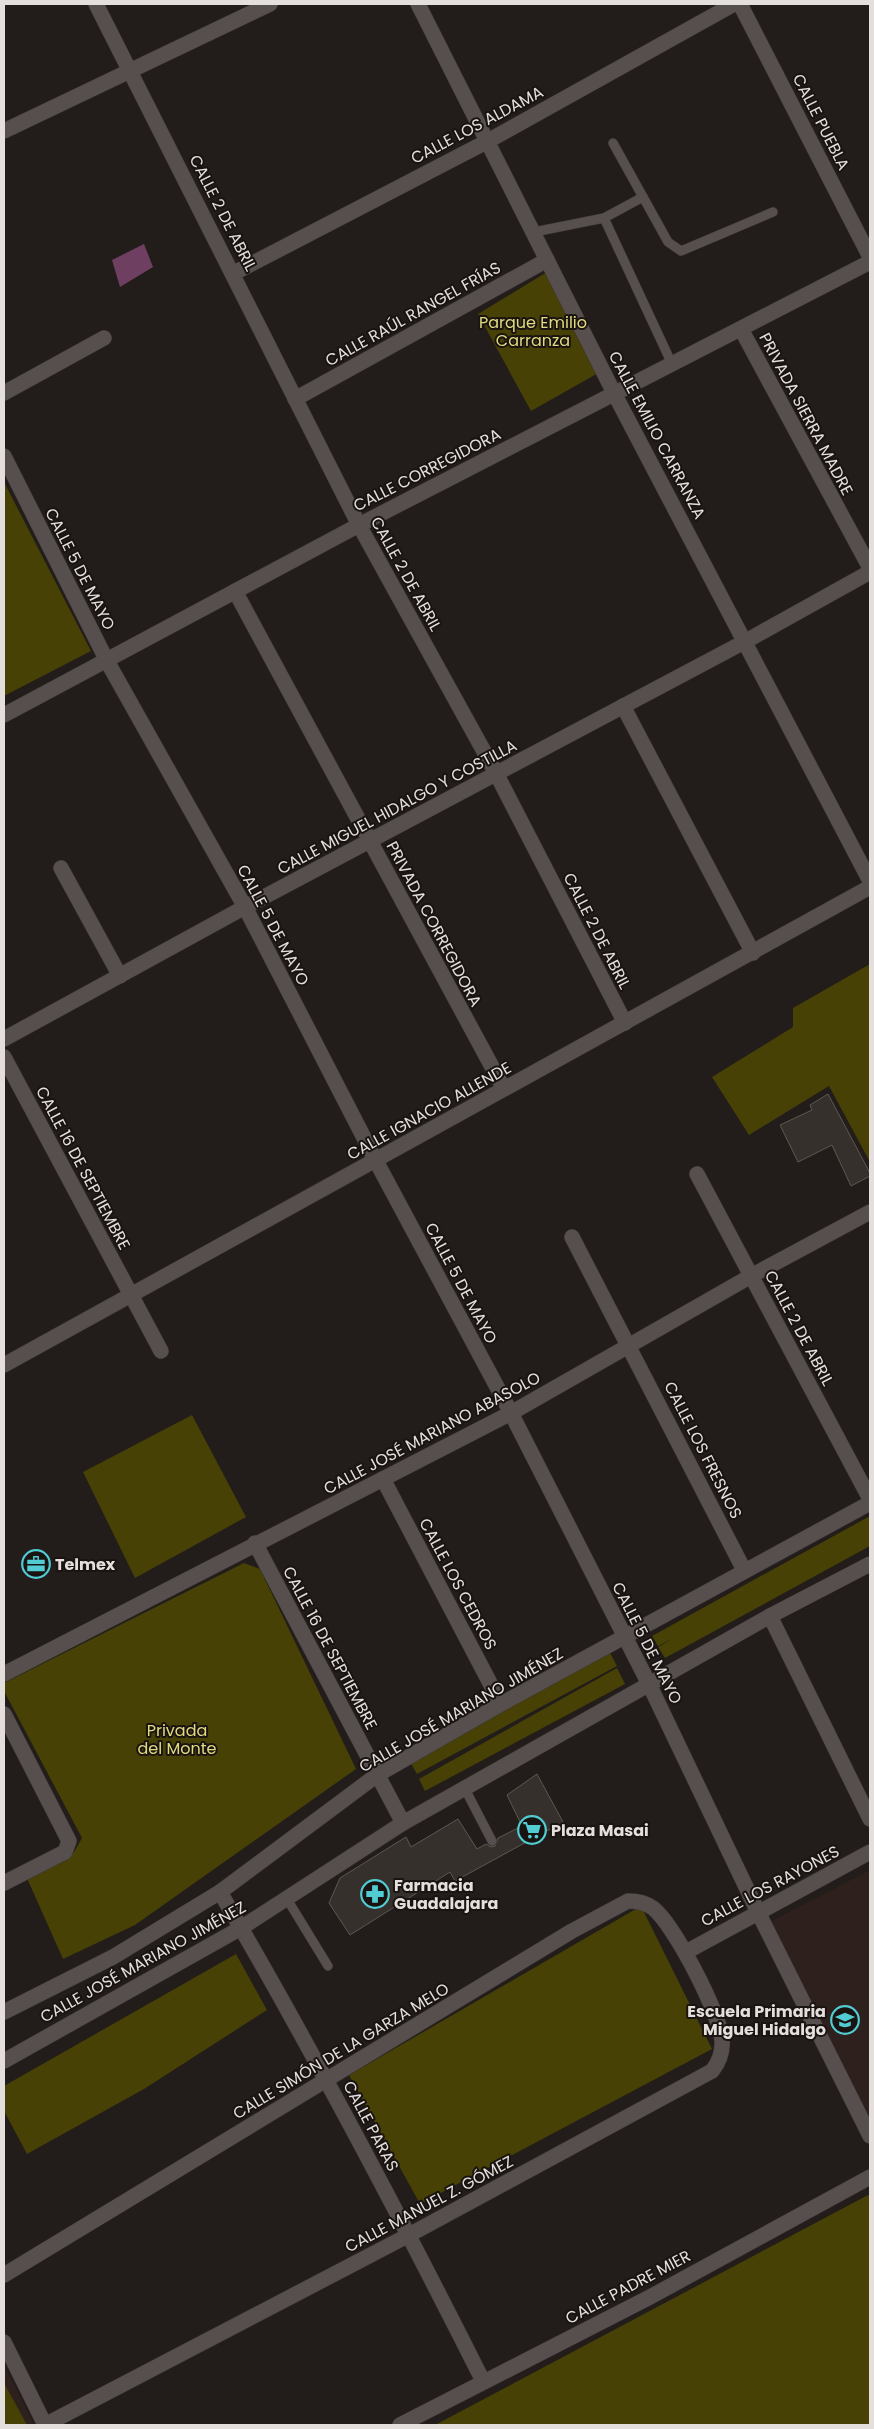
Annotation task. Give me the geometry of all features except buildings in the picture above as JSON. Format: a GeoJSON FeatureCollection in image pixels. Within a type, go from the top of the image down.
{"type":"FeatureCollection","features":[{"type":"Feature","properties":{"kind":"street","name":"CALLE 2 DE ABRIL"},"geometry":{"type":"LineString","coordinates":[[96,4],[234,273],[359,525],[497,775],[625,1023]]}},
{"type":"Feature","properties":{"kind":"street"},"geometry":{"type":"LineString","coordinates":[[4,131],[270,4]]}},
{"type":"Feature","properties":{"kind":"street","name":"CALLE EMILIO CARRANZA"},"geometry":{"type":"LineString","coordinates":[[418,4],[614,392],[870,881]]}},
{"type":"Feature","properties":{"kind":"street","name":"CALLE LOS ALDAMA"},"geometry":{"type":"LineString","coordinates":[[234,273],[488,140],[734,4]]}},
{"type":"Feature","properties":{"kind":"street","name":"CALLE PUEBLA"},"geometry":{"type":"LineString","coordinates":[[740,4],[870,257]]}},
{"type":"Feature","properties":{"kind":"street","name":"CALLE RAÚL RANGEL FRÍAS"},"geometry":{"type":"LineString","coordinates":[[295,399],[547,260]]}},
{"type":"Feature","properties":{"kind":"street","name":"CALLE CORREGIDORA"},"geometry":{"type":"LineString","coordinates":[[4,715],[359,525],[614,392],[870,262]]}},
{"type":"Feature","properties":{"kind":"street","name":"PRIVADA SIERRA MADRE"},"geometry":{"type":"LineString","coordinates":[[740,329],[870,568]]}},
{"type":"Feature","properties":{"kind":"street"},"geometry":{"type":"LineString","coordinates":[[4,393],[104,338]]}},
{"type":"Feature","properties":{"kind":"street","name":"CALLE 5 DE MAYO"},"geometry":{"type":"LineString","coordinates":[[4,456],[107,661],[245,907],[376,1161],[511,1413],[649,1684],[758,1912],[870,2136]]}},
{"type":"Feature","properties":{"kind":"street","name":"CALLE MIGUEL HIDALGO Y COSTILLA"},"geometry":{"type":"LineString","coordinates":[[4,1039],[245,907],[497,775],[746,641],[870,572]]}},
{"type":"Feature","properties":{"kind":"street","name":"PRIVADA CORREGIDORA"},"geometry":{"type":"LineString","coordinates":[[234,591],[504,1089]]}},
{"type":"Feature","properties":{"kind":"street"},"geometry":{"type":"LineString","coordinates":[[623,706],[753,953]]}},
{"type":"Feature","properties":{"kind":"street"},"geometry":{"type":"LineString","coordinates":[[61,868],[120,976]]}},
{"type":"Feature","properties":{"kind":"street","name":"CALLE IGNACIO ALLENDE"},"geometry":{"type":"LineString","coordinates":[[4,1365],[870,887]]}},
{"type":"Feature","properties":{"kind":"street","name":"CALLE 16 DE SEPTIEMBRE"},"geometry":{"type":"LineString","coordinates":[[4,1057],[161,1351]]}},
{"type":"Feature","properties":{"kind":"street","name":"CALLE 2 DE ABRIL"},"geometry":{"type":"LineString","coordinates":[[696,1174],[870,1501]]}},
{"type":"Feature","properties":{"kind":"street","name":"CALLE JOSÉ MARIANO ABASOLO"},"geometry":{"type":"LineString","coordinates":[[4,1674],[255,1543],[511,1413],[751,1276],[870,1212]]}},
{"type":"Feature","properties":{"kind":"street","name":"CALLE LOS FRESNOS"},"geometry":{"type":"LineString","coordinates":[[572,1237],[630,1345],[744,1570]]}},
{"type":"Feature","properties":{"kind":"street","name":"CALLE LOS CEDROS"},"geometry":{"type":"LineString","coordinates":[[383,1479],[501,1704]]}},
{"type":"Feature","properties":{"kind":"street","name":"CALLE JOSÉ MARIANO JIMÉNEZ"},"geometry":{"type":"LineString","coordinates":[[4,2012],[113,1957],[220,1892],[377,1775],[501,1704],[870,1501]]}},
{"type":"Feature","properties":{"kind":"street","name":"CALLE 16 DE SEPTIEMBRE"},"geometry":{"type":"LineString","coordinates":[[255,1543],[403,1823]]}},
{"type":"Feature","properties":{"kind":"street","name":"CALLE JOSÉ MARIANO JIMÉNEZ"},"geometry":{"type":"LineString","coordinates":[[4,2061],[241,1928],[403,1823],[770,1616],[870,1564]]}},
{"type":"Feature","properties":{"kind":"street"},"geometry":{"type":"LineString","coordinates":[[770,1616],[870,1819]]}},
{"type":"Feature","properties":{"kind":"street"},"geometry":{"type":"LineString","coordinates":[[4,1714],[70,1840],[65,1852],[4,1883]]}},
{"type":"Feature","properties":{"kind":"street","name":"CALLE LOS RAYONES"},"geometry":{"type":"LineString","coordinates":[[686,1952],[870,1852]]}},
{"type":"Feature","properties":{"kind":"street","name":"CALLE PARAS"},"geometry":{"type":"LineString","coordinates":[[220,1892],[327,2080],[483,2381]]}},
{"type":"Feature","properties":{"kind":"street","name":"CALLE SIMÓN DE LA GARZA MELO"},"geometry":{"type":"LineString","coordinates":[[4,2275],[572,1931],[628,1902],[638,1901],[653,1908],[686,1952]]}},
{"type":"Feature","properties":{"kind":"street","name":"CALLE MANUEL Z. GÓMEZ"},"geometry":{"type":"LineString","coordinates":[[45,2425],[409,2235],[712,2071],[721,2056],[722,2038],[717,2020],[686,1952]]}},
{"type":"Feature","properties":{"kind":"street","name":"CALLE PADRE MIER"},"geometry":{"type":"LineString","coordinates":[[400,2425],[650,2297],[870,2177]]}},
{"type":"Feature","properties":{"kind":"street"},"geometry":{"type":"LineString","coordinates":[[4,2342],[45,2425]]}},
{"type":"Feature","properties":{"kind":"lane"},"geometry":{"type":"LineString","coordinates":[[613,143],[668,242],[681,251],[773,212]]}},
{"type":"Feature","properties":{"kind":"lane"},"geometry":{"type":"LineString","coordinates":[[534,232],[604,218],[643,196]]}},
{"type":"Feature","properties":{"kind":"lane"},"geometry":{"type":"LineString","coordinates":[[604,218],[672,364]]}},
{"type":"Feature","properties":{"kind":"lane"},"geometry":{"type":"LineString","coordinates":[[465,1789],[492,1841]]}},
{"type":"Feature","properties":{"kind":"lane"},"geometry":{"type":"LineString","coordinates":[[287,1899],[328,1966]]}},
{"type":"Feature","properties":{"kind":"shaded area"},"geometry":{"type":"Polygon","coordinates":[[[144,244],[153,267],[120,287],[112,260],[144,244]]]}},
{"type":"Feature","properties":{"kind":"shaded area","name":"Escuela Primaria Miguel Hidalgo"},"geometry":{"type":"Polygon","coordinates":[[[870,1870],[870,2118],[770,1922],[870,1870]]]}},
{"type":"Feature","properties":{"kind":"shaded area"},"geometry":{"type":"Polygon","coordinates":[[[4,2364],[34,2425],[4,2425],[4,2364]]]}},
{"type":"Feature","properties":{"kind":"green space","name":"Parque Emilio Carranza"},"geometry":{"type":"Polygon","coordinates":[[[547,272],[600,372],[531,411],[478,314],[547,272]]]}},
{"type":"Feature","properties":{"kind":"green space"},"geometry":{"type":"Polygon","coordinates":[[[4,482],[91,651],[4,696],[4,482]]]}},
{"type":"Feature","properties":{"kind":"green space"},"geometry":{"type":"Polygon","coordinates":[[[870,964],[870,1162],[829,1086],[749,1135],[712,1077],[793,1027],[793,1008],[870,964]]]}},
{"type":"Feature","properties":{"kind":"green space"},"geometry":{"type":"Polygon","coordinates":[[[192,1415],[246,1517],[135,1578],[83,1472],[192,1415]]]}},
{"type":"Feature","properties":{"kind":"green space"},"geometry":{"type":"Polygon","coordinates":[[[870,1516],[870,1546],[665,1658],[658,1647],[674,1638],[658,1646],[652,1636],[870,1516]]]}},
{"type":"Feature","properties":{"kind":"green space","name":"Privada del Monte"},"geometry":{"type":"Polygon","coordinates":[[[244,1563],[260,1569],[356,1769],[135,1925],[63,1959],[26,1876],[74,1852],[82,1838],[4,1691],[4,1683],[244,1563]]]}},
{"type":"Feature","properties":{"kind":"green space"},"geometry":{"type":"Polygon","coordinates":[[[609,1651],[617,1666],[417,1774],[410,1762],[609,1651]]]}},
{"type":"Feature","properties":{"kind":"green space"},"geometry":{"type":"Polygon","coordinates":[[[617,1668],[625,1684],[425,1791],[419,1779],[617,1668]]]}},
{"type":"Feature","properties":{"kind":"green space"},"geometry":{"type":"Polygon","coordinates":[[[641,1906],[712,2049],[420,2204],[349,2075],[641,1906]]]}},
{"type":"Feature","properties":{"kind":"green space"},"geometry":{"type":"Polygon","coordinates":[[[236,1954],[267,2010],[144,2089],[27,2154],[4,2111],[4,2086],[236,1954]]]}},
{"type":"Feature","properties":{"kind":"green space"},"geometry":{"type":"Polygon","coordinates":[[[868,2195],[870,2196],[870,2425],[435,2425],[868,2195]]]}},
{"type":"Feature","properties":{"kind":"green space"},"geometry":{"type":"Polygon","coordinates":[[[4,2383],[27,2425],[4,2425],[4,2383]]]}},
{"type":"Feature","properties":{"kind":"place","name":"Telmex"},"geometry":{"type":"Point","coordinates":[36,1564]}},
{"type":"Feature","properties":{"kind":"place","name":"Plaza Masai"},"geometry":{"type":"Point","coordinates":[532,1830]}},
{"type":"Feature","properties":{"kind":"place","name":"Farmacia Guadalajara"},"geometry":{"type":"Point","coordinates":[375,1894]}},
{"type":"Feature","properties":{"kind":"place","name":"Escuela Primaria Miguel Hidalgo"},"geometry":{"type":"Point","coordinates":[845,2020]}}]}
